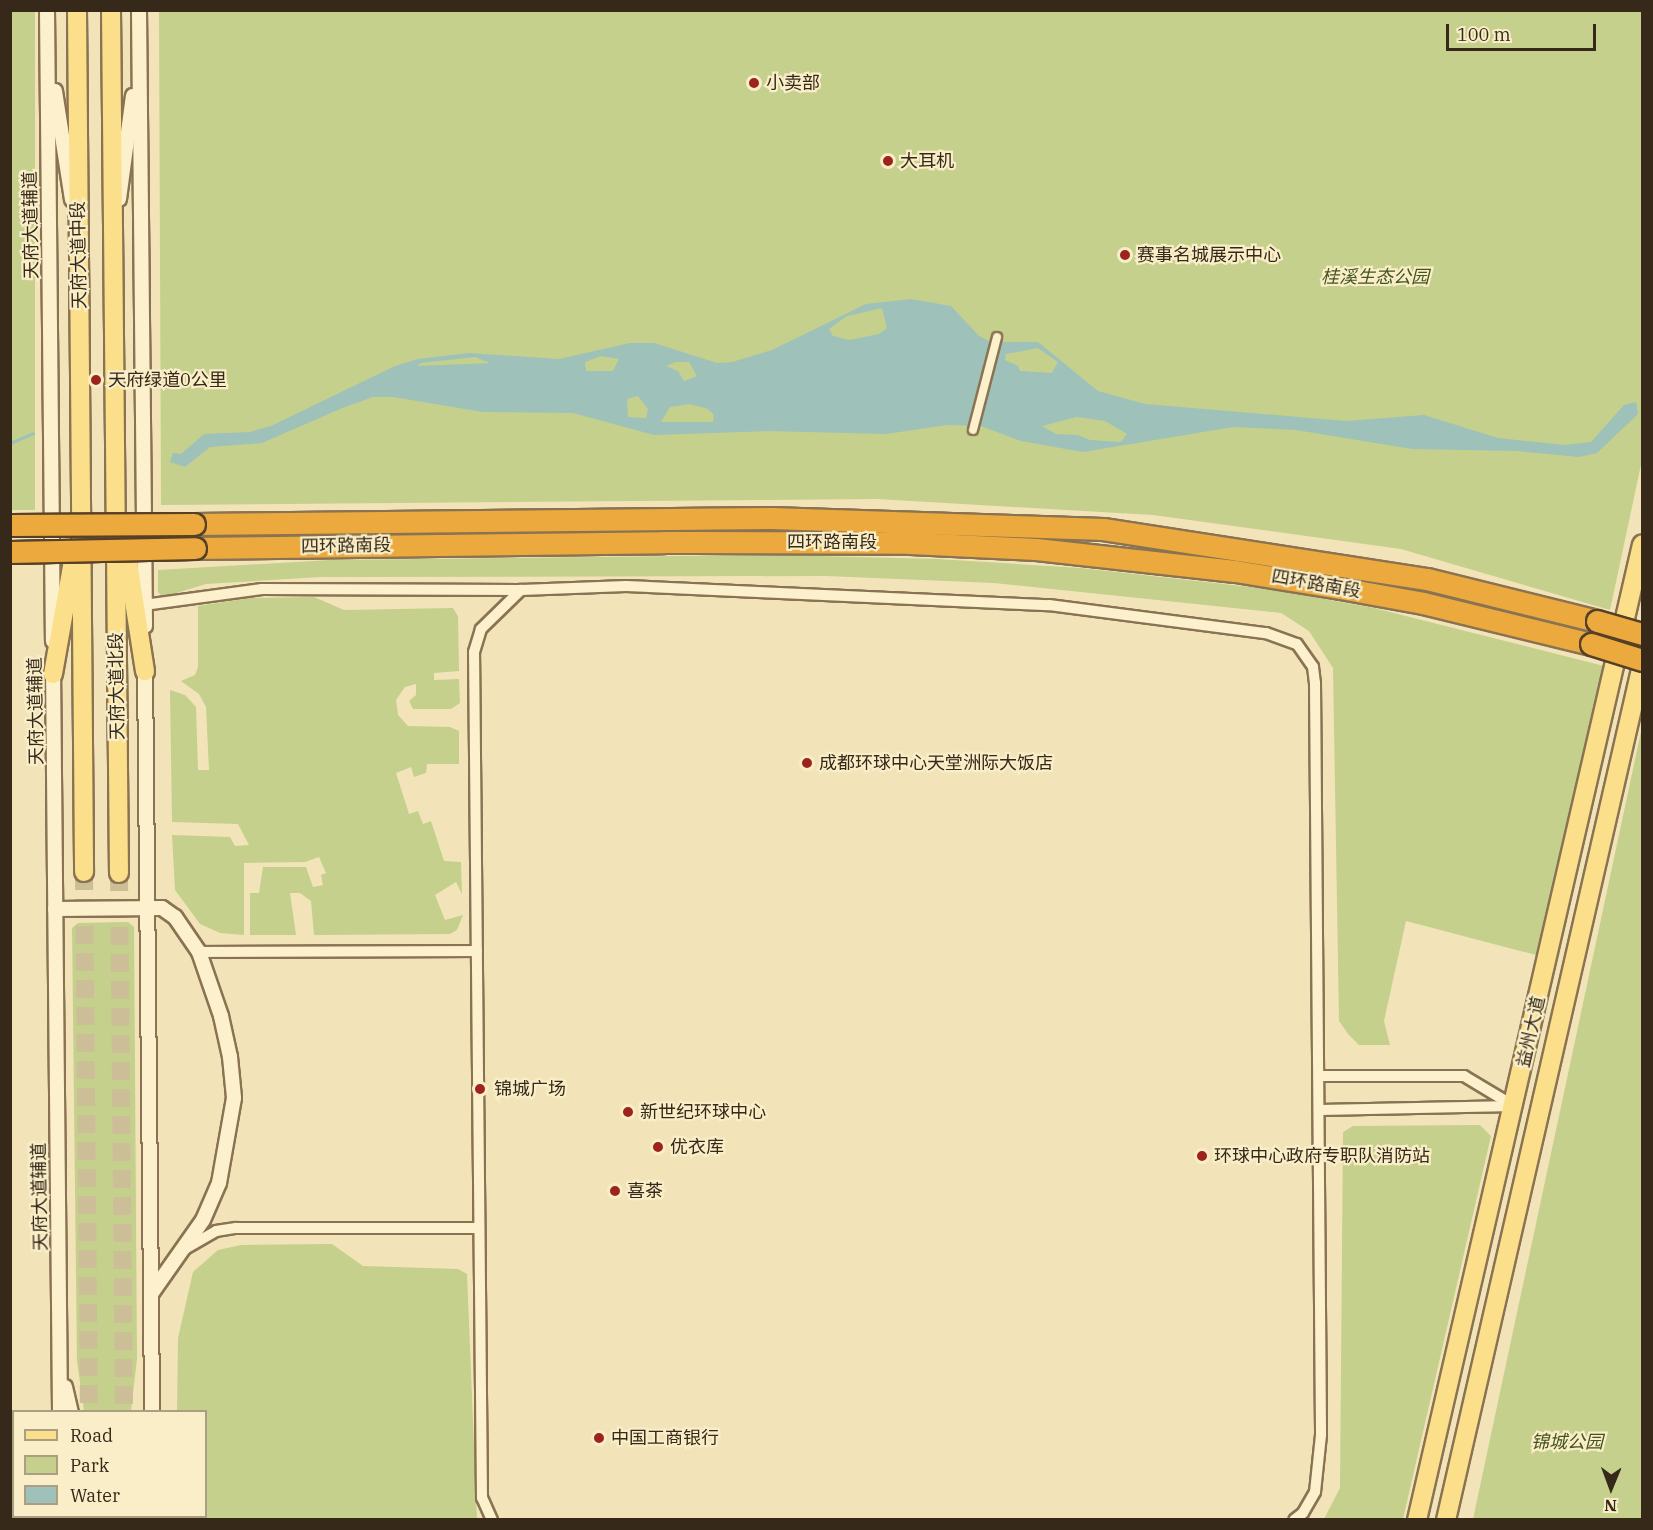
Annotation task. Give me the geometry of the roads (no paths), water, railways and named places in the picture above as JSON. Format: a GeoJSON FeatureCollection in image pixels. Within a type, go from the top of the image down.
{"type":"FeatureCollection","features":[{"type":"Feature","properties":{"kind":"highway","name":"四环路南段"},"geometry":{"type":"LineString","coordinates":[[10,525],[771,518],[1103,529],[1427,579],[1642,634]]}},
{"type":"Feature","properties":{"kind":"highway","name":"四环路南段"},"geometry":{"type":"LineString","coordinates":[[10,552],[676,542],[910,543],[1036,549],[1235,571],[1340,588],[1468,613],[1591,644],[1642,660]]}},
{"type":"Feature","properties":{"kind":"main road","name":"天府大道中段"},"geometry":{"type":"LineString","coordinates":[[76,10],[81,500]]}},
{"type":"Feature","properties":{"kind":"main road","name":"天府大道中段"},"geometry":{"type":"LineString","coordinates":[[111,10],[116,500]]}},
{"type":"Feature","properties":{"kind":"main road"},"geometry":{"type":"LineString","coordinates":[[53,674],[81,500]]}},
{"type":"Feature","properties":{"kind":"main road","name":"天府大道北段"},"geometry":{"type":"LineString","coordinates":[[81,500],[84,873]]}},
{"type":"Feature","properties":{"kind":"main road"},"geometry":{"type":"LineString","coordinates":[[116,500],[145,670]]}},
{"type":"Feature","properties":{"kind":"main road","name":"天府大道北段"},"geometry":{"type":"LineString","coordinates":[[116,500],[119,873]]}},
{"type":"Feature","properties":{"kind":"main road","name":"益州大道"},"geometry":{"type":"LineString","coordinates":[[1417,1520],[1642,545]]}},
{"type":"Feature","properties":{"kind":"main road","name":"益州大道"},"geometry":{"type":"LineString","coordinates":[[1446,1520],[1642,665]]}},
{"type":"Feature","properties":{"kind":"street","name":"天府大道辅道"},"geometry":{"type":"LineString","coordinates":[[47,10],[60,1410]]}},
{"type":"Feature","properties":{"kind":"street"},"geometry":{"type":"LineString","coordinates":[[139,10],[152,1410]]}},
{"type":"Feature","properties":{"kind":"street"},"geometry":{"type":"LineString","coordinates":[[48,45],[79,242]]}},
{"type":"Feature","properties":{"kind":"street"},"geometry":{"type":"LineString","coordinates":[[113,242],[139,46]]}},
{"type":"Feature","properties":{"kind":"street"},"geometry":{"type":"LineString","coordinates":[[973,430],[997,337]]}},
{"type":"Feature","properties":{"kind":"street"},"geometry":{"type":"LineString","coordinates":[[144,604],[262,588],[521,590],[626,586],[1049,604],[1266,633],[1297,644],[1313,667],[1315,683],[1320,1076],[1320,1466],[1315,1492],[1303,1513],[1294,1520]]}},
{"type":"Feature","properties":{"kind":"street"},"geometry":{"type":"LineString","coordinates":[[492,1520],[482,1498],[483,1353],[477,1228],[474,652],[482,629],[521,590]]}},
{"type":"Feature","properties":{"kind":"street"},"geometry":{"type":"LineString","coordinates":[[55,909],[162,908],[175,916],[199,952],[221,1016],[230,1057],[234,1098],[219,1183],[203,1220],[151,1294]]}},
{"type":"Feature","properties":{"kind":"street"},"geometry":{"type":"LineString","coordinates":[[199,952],[477,951]]}},
{"type":"Feature","properties":{"kind":"street"},"geometry":{"type":"LineString","coordinates":[[1320,1076],[1464,1076],[1514,1106]]}},
{"type":"Feature","properties":{"kind":"street"},"geometry":{"type":"LineString","coordinates":[[1320,1110],[1514,1106]]}},
{"type":"Feature","properties":{"kind":"street"},"geometry":{"type":"LineString","coordinates":[[181,1252],[216,1231],[236,1228],[477,1228]]}},
{"type":"Feature","properties":{"kind":"street"},"geometry":{"type":"LineString","coordinates":[[142,1410],[151,1367]]}},
{"type":"Feature","properties":{"kind":"street"},"geometry":{"type":"LineString","coordinates":[[60,1368],[70,1410]]}},
{"type":"Feature","properties":{"kind":"water"},"geometry":{"type":"Polygon","coordinates":[[[911,299],[951,306],[979,336],[991,342],[1038,342],[1098,391],[1145,404],[1346,421],[1424,415],[1498,438],[1565,445],[1591,442],[1624,405],[1636,402],[1638,414],[1597,453],[1579,457],[1517,451],[1412,449],[1296,430],[1233,427],[1083,452],[1021,441],[981,426],[947,425],[886,434],[768,431],[654,435],[573,413],[483,412],[393,397],[373,397],[262,443],[210,447],[185,467],[170,462],[173,453],[181,454],[204,434],[250,432],[271,426],[395,366],[418,359],[469,353],[559,359],[630,343],[654,343],[717,363],[732,362],[772,350],[866,304],[911,299]],[[882,308],[847,316],[829,329],[833,336],[849,340],[879,334],[887,328],[882,308]],[[1038,348],[1006,354],[1005,360],[1018,366],[1020,371],[1052,373],[1058,362],[1038,348]],[[601,356],[585,362],[586,371],[613,371],[619,359],[601,356]],[[475,357],[421,363],[417,366],[490,363],[475,357]],[[676,362],[666,366],[678,371],[684,381],[697,376],[689,362],[676,362]],[[638,396],[627,399],[628,417],[646,418],[648,409],[638,396]],[[690,404],[670,407],[661,422],[713,422],[714,415],[708,409],[690,404]],[[1077,417],[1042,426],[1056,434],[1078,435],[1090,440],[1121,442],[1127,434],[1105,421],[1077,417]]]}},
{"type":"Feature","properties":{"kind":"waterway"},"geometry":{"type":"LineString","coordinates":[[10,443],[33,433]]}},
{"type":"Feature","properties":{"kind":"tunnel"},"geometry":{"type":"LineString","coordinates":[[84,872],[89,1410]]}},
{"type":"Feature","properties":{"kind":"tunnel"},"geometry":{"type":"LineString","coordinates":[[119,873],[124,1410]]}},
{"type":"Feature","properties":{"kind":"place","name":"小卖部"},"geometry":{"type":"Point","coordinates":[754,83]}},
{"type":"Feature","properties":{"kind":"place","name":"大耳机"},"geometry":{"type":"Point","coordinates":[888,161]}},
{"type":"Feature","properties":{"kind":"place","name":"赛事名城展示中心"},"geometry":{"type":"Point","coordinates":[1125,255]}},
{"type":"Feature","properties":{"kind":"place","name":"天府绿道0公里"},"geometry":{"type":"Point","coordinates":[96,380]}},
{"type":"Feature","properties":{"kind":"place","name":"成都环球中心天堂洲际大饭店"},"geometry":{"type":"Point","coordinates":[807,763]}},
{"type":"Feature","properties":{"kind":"place","name":"锦城广场"},"geometry":{"type":"Point","coordinates":[480,1089]}},
{"type":"Feature","properties":{"kind":"place","name":"新世纪环球中心"},"geometry":{"type":"Point","coordinates":[628,1112]}},
{"type":"Feature","properties":{"kind":"place","name":"优衣库"},"geometry":{"type":"Point","coordinates":[658,1147]}},
{"type":"Feature","properties":{"kind":"place","name":"环球中心政府专职队消防站"},"geometry":{"type":"Point","coordinates":[1202,1156]}},
{"type":"Feature","properties":{"kind":"place","name":"喜茶"},"geometry":{"type":"Point","coordinates":[615,1191]}},
{"type":"Feature","properties":{"kind":"place","name":"中国工商银行"},"geometry":{"type":"Point","coordinates":[599,1438]}},
{"type":"Feature","properties":{"kind":"park label","name":"桂溪生态公园"},"geometry":{"type":"Point","coordinates":[1375,277]}},
{"type":"Feature","properties":{"kind":"park label","name":"锦城公园"},"geometry":{"type":"Point","coordinates":[1567,1442]}}]}
